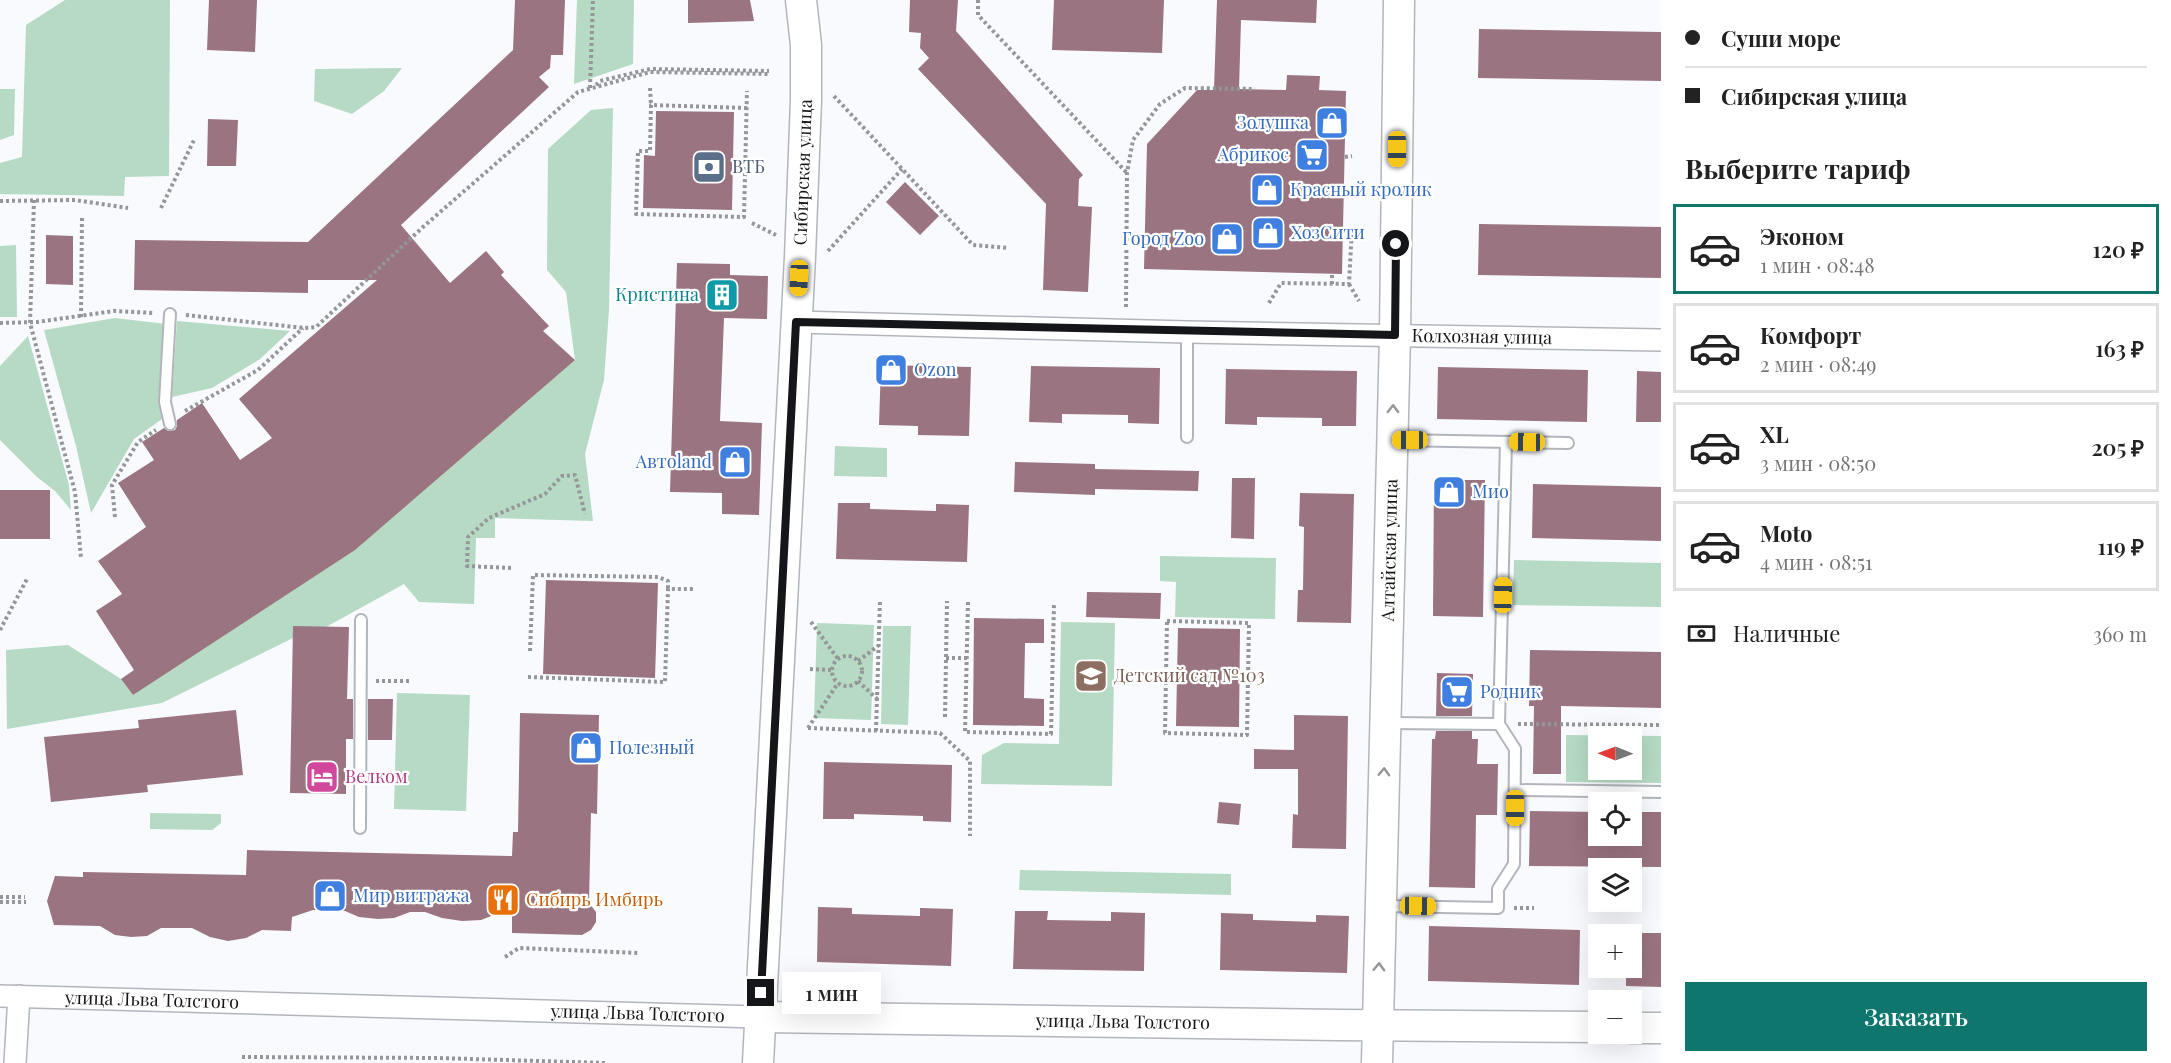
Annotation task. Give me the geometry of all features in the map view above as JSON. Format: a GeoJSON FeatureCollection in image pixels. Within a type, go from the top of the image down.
{"type":"FeatureCollection","features":[{"type":"Feature","properties":{"kind":"main road","name":"Сибирская улица"},"geometry":{"type":"LineString","coordinates":[[758,1063],[806,100],[806,45],[801,0]]}},
{"type":"Feature","properties":{"kind":"main road","name":"Алтайская улица"},"geometry":{"type":"LineString","coordinates":[[1377,1063],[1395,335],[1399,0]]}},
{"type":"Feature","properties":{"kind":"main road","name":"улица Льва Толстого"},"geometry":{"type":"LineString","coordinates":[[759,1017],[1588,1027]]}},
{"type":"Feature","properties":{"kind":"main road"},"geometry":{"type":"LineString","coordinates":[[1642,1028],[1661,1028]]}},
{"type":"Feature","properties":{"kind":"street","name":"Колхозная улица"},"geometry":{"type":"LineString","coordinates":[[796,322],[1187,332],[1661,340]]}},
{"type":"Feature","properties":{"kind":"street","name":"улица Льва Толстого"},"geometry":{"type":"LineString","coordinates":[[10,996],[759,1017]]}},
{"type":"Feature","properties":{"kind":"street"},"geometry":{"type":"LineString","coordinates":[[10,996],[15,1063]]}},
{"type":"Feature","properties":{"kind":"lane"},"geometry":{"type":"LineString","coordinates":[[170,314],[165,402],[170,423]]}},
{"type":"Feature","properties":{"kind":"lane"},"geometry":{"type":"LineString","coordinates":[[1187,332],[1187,437]]}},
{"type":"Feature","properties":{"kind":"lane"},"geometry":{"type":"LineString","coordinates":[[1392,440],[1568,443]]}},
{"type":"Feature","properties":{"kind":"lane"},"geometry":{"type":"LineString","coordinates":[[1381,906],[1498,908],[1498,889],[1514,864],[1515,749],[1499,724],[1506,442]]}},
{"type":"Feature","properties":{"kind":"lane"},"geometry":{"type":"LineString","coordinates":[[360,828],[362,620]]}},
{"type":"Feature","properties":{"kind":"lane"},"geometry":{"type":"LineString","coordinates":[[1385,723],[1499,724]]}},
{"type":"Feature","properties":{"kind":"lane"},"geometry":{"type":"LineString","coordinates":[[1515,790],[1661,792]]}},
{"type":"Feature","properties":{"kind":"path"},"geometry":{"type":"LineString","coordinates":[[590,88],[593,0]]}},
{"type":"Feature","properties":{"kind":"path"},"geometry":{"type":"LineString","coordinates":[[978,0],[978,15],[1127,174]]}},
{"type":"Feature","properties":{"kind":"path"},"geometry":{"type":"LineString","coordinates":[[0,323],[81,317],[114,310],[304,328],[316,327],[423,227],[578,92],[650,72],[769,73]]}},
{"type":"Feature","properties":{"kind":"path"},"geometry":{"type":"LineString","coordinates":[[650,88],[650,151],[638,152],[636,214],[744,217],[747,91]]}},
{"type":"Feature","properties":{"kind":"path"},"geometry":{"type":"LineString","coordinates":[[1126,307],[1127,174],[1133,140],[1160,104],[1185,88],[1255,90]]}},
{"type":"Feature","properties":{"kind":"path"},"geometry":{"type":"LineString","coordinates":[[828,90],[973,245],[1008,248]]}},
{"type":"Feature","properties":{"kind":"path"},"geometry":{"type":"LineString","coordinates":[[651,105],[747,108]]}},
{"type":"Feature","properties":{"kind":"path"},"geometry":{"type":"LineString","coordinates":[[161,208],[194,140]]}},
{"type":"Feature","properties":{"kind":"path"},"geometry":{"type":"LineString","coordinates":[[1344,157],[1352,156]]}},
{"type":"Feature","properties":{"kind":"path"},"geometry":{"type":"LineString","coordinates":[[822,257],[902,169]]}},
{"type":"Feature","properties":{"kind":"path"},"geometry":{"type":"LineString","coordinates":[[34,200],[30,322],[75,492],[81,558]]}},
{"type":"Feature","properties":{"kind":"path"},"geometry":{"type":"LineString","coordinates":[[0,201],[75,201],[128,208]]}},
{"type":"Feature","properties":{"kind":"path"},"geometry":{"type":"LineString","coordinates":[[81,317],[82,216]]}},
{"type":"Feature","properties":{"kind":"path"},"geometry":{"type":"LineString","coordinates":[[752,223],[778,236]]}},
{"type":"Feature","properties":{"kind":"path"},"geometry":{"type":"LineString","coordinates":[[1352,228],[1349,284],[1359,301]]}},
{"type":"Feature","properties":{"kind":"path"},"geometry":{"type":"LineString","coordinates":[[1332,273],[1332,284]]}},
{"type":"Feature","properties":{"kind":"path"},"geometry":{"type":"LineString","coordinates":[[1269,303],[1281,283],[1349,284]]}},
{"type":"Feature","properties":{"kind":"path"},"geometry":{"type":"LineString","coordinates":[[115,518],[112,485],[138,442],[258,370],[304,328]]}},
{"type":"Feature","properties":{"kind":"path"},"geometry":{"type":"LineString","coordinates":[[511,568],[467,567],[468,537],[489,518],[546,494],[562,477],[575,475],[585,514]]}},
{"type":"Feature","properties":{"kind":"path"},"geometry":{"type":"LineString","coordinates":[[528,677],[665,682],[668,581],[658,577],[533,575],[530,651]]}},
{"type":"Feature","properties":{"kind":"path"},"geometry":{"type":"LineString","coordinates":[[0,630],[27,579]]}},
{"type":"Feature","properties":{"kind":"path"},"geometry":{"type":"LineString","coordinates":[[668,589],[695,589]]}},
{"type":"Feature","properties":{"kind":"path"},"geometry":{"type":"LineString","coordinates":[[876,731],[880,600]]}},
{"type":"Feature","properties":{"kind":"path"},"geometry":{"type":"LineString","coordinates":[[945,717],[947,601]]}},
{"type":"Feature","properties":{"kind":"path"},"geometry":{"type":"LineString","coordinates":[[968,602],[965,732],[1051,734],[1054,603]]}},
{"type":"Feature","properties":{"kind":"path"},"geometry":{"type":"LineString","coordinates":[[1167,621],[1249,623],[1247,735],[1165,733],[1167,621]]}},
{"type":"Feature","properties":{"kind":"path"},"geometry":{"type":"LineString","coordinates":[[811,622],[838,658]]}},
{"type":"Feature","properties":{"kind":"path"},"geometry":{"type":"LineString","coordinates":[[858,661],[878,646]]}},
{"type":"Feature","properties":{"kind":"path"},"geometry":{"type":"LineString","coordinates":[[846,656],[858,661],[862,669],[858,681],[846,686],[838,683],[831,674],[838,658],[846,656]]}},
{"type":"Feature","properties":{"kind":"path"},"geometry":{"type":"LineString","coordinates":[[946,658],[967,658]]}},
{"type":"Feature","properties":{"kind":"path"},"geometry":{"type":"LineString","coordinates":[[810,669],[831,670]]}},
{"type":"Feature","properties":{"kind":"path"},"geometry":{"type":"LineString","coordinates":[[361,681],[411,681]]}},
{"type":"Feature","properties":{"kind":"path"},"geometry":{"type":"LineString","coordinates":[[858,681],[877,699]]}},
{"type":"Feature","properties":{"kind":"path"},"geometry":{"type":"LineString","coordinates":[[838,683],[808,728],[940,733],[970,761],[970,836]]}},
{"type":"Feature","properties":{"kind":"path"},"geometry":{"type":"LineString","coordinates":[[1499,724],[1661,725]]}},
{"type":"Feature","properties":{"kind":"path"},"geometry":{"type":"LineString","coordinates":[[0,897],[26,900],[0,902]]}},
{"type":"Feature","properties":{"kind":"path"},"geometry":{"type":"LineString","coordinates":[[505,957],[519,948],[638,953]]}},
{"type":"Feature","properties":{"kind":"path"},"geometry":{"type":"LineString","coordinates":[[242,1057],[606,1063]]}},
{"type":"Feature","properties":{"kind":"green space"},"geometry":{"type":"Polygon","coordinates":[[[65,0],[170,0],[169,176],[125,177],[124,196],[0,194],[0,163],[22,157],[26,25],[65,0]]]}},
{"type":"Feature","properties":{"kind":"green space"},"geometry":{"type":"Polygon","coordinates":[[[577,0],[634,0],[633,64],[574,84],[577,0]]]}},
{"type":"Feature","properties":{"kind":"green space"},"geometry":{"type":"Polygon","coordinates":[[[402,68],[384,91],[352,114],[314,101],[315,69],[402,68]]]}},
{"type":"Feature","properties":{"kind":"green space"},"geometry":{"type":"Polygon","coordinates":[[[0,89],[15,89],[14,135],[0,140],[0,89]]]}},
{"type":"Feature","properties":{"kind":"green space"},"geometry":{"type":"Polygon","coordinates":[[[613,108],[609,310],[604,380],[585,454],[593,521],[495,518],[495,538],[476,538],[474,604],[419,602],[404,584],[326,627],[293,638],[162,703],[7,729],[6,650],[68,645],[121,679],[133,695],[575,360],[566,292],[547,270],[548,149],[591,110],[613,108]]]}},
{"type":"Feature","properties":{"kind":"green space"},"geometry":{"type":"Polygon","coordinates":[[[16,245],[17,317],[0,317],[0,246],[16,245]]]}},
{"type":"Feature","properties":{"kind":"green space"},"geometry":{"type":"Polygon","coordinates":[[[115,318],[166,324],[162,419],[134,439],[91,513],[76,446],[44,330],[115,318]]]}},
{"type":"Feature","properties":{"kind":"green space"},"geometry":{"type":"Polygon","coordinates":[[[177,321],[290,331],[260,359],[212,388],[172,397],[177,321]]]}},
{"type":"Feature","properties":{"kind":"green space"},"geometry":{"type":"Polygon","coordinates":[[[28,336],[69,485],[71,510],[55,491],[37,477],[0,440],[0,366],[28,336]]]}},
{"type":"Feature","properties":{"kind":"green space"},"geometry":{"type":"Polygon","coordinates":[[[835,446],[887,448],[887,477],[834,476],[835,446]]]}},
{"type":"Feature","properties":{"kind":"green space"},"geometry":{"type":"Polygon","coordinates":[[[1160,556],[1276,558],[1275,619],[1175,617],[1176,582],[1160,581],[1160,556]]]}},
{"type":"Feature","properties":{"kind":"green space"},"geometry":{"type":"Polygon","coordinates":[[[1514,560],[1661,563],[1661,607],[1513,605],[1514,560]]]}},
{"type":"Feature","properties":{"kind":"green space"},"geometry":{"type":"Polygon","coordinates":[[[1061,622],[1115,623],[1112,786],[981,784],[982,755],[1004,743],[1059,744],[1061,622]]]}},
{"type":"Feature","properties":{"kind":"green space"},"geometry":{"type":"Polygon","coordinates":[[[817,623],[874,625],[871,720],[814,718],[817,623]]]}},
{"type":"Feature","properties":{"kind":"green space"},"geometry":{"type":"Polygon","coordinates":[[[883,626],[911,626],[908,725],[881,724],[883,626]]]}},
{"type":"Feature","properties":{"kind":"green space"},"geometry":{"type":"Polygon","coordinates":[[[397,693],[470,695],[466,811],[394,809],[397,693]]]}},
{"type":"Feature","properties":{"kind":"green space"},"geometry":{"type":"Polygon","coordinates":[[[1566,735],[1588,735],[1588,780],[1642,780],[1642,736],[1661,736],[1661,783],[1566,782],[1566,735]]]}},
{"type":"Feature","properties":{"kind":"green space"},"geometry":{"type":"Polygon","coordinates":[[[150,813],[221,814],[221,823],[212,830],[150,829],[150,813]]]}},
{"type":"Feature","properties":{"kind":"green space"},"geometry":{"type":"Polygon","coordinates":[[[1020,870],[1231,874],[1231,895],[1019,890],[1020,870]]]}},
{"type":"Feature","properties":{"kind":"building"},"geometry":{"type":"Polygon","coordinates":[[[209,0],[257,0],[255,52],[207,50],[209,0]]]}},
{"type":"Feature","properties":{"kind":"building"},"geometry":{"type":"Polygon","coordinates":[[[515,0],[565,0],[563,55],[551,55],[550,68],[539,77],[549,87],[401,225],[450,283],[486,251],[504,272],[501,275],[549,326],[543,331],[575,360],[355,550],[133,695],[121,679],[134,670],[96,611],[122,594],[98,561],[146,527],[118,483],[154,460],[142,442],[164,428],[168,431],[175,430],[177,420],[202,403],[240,460],[272,438],[239,399],[377,280],[308,280],[308,293],[134,290],[135,240],[308,242],[513,50],[515,0]]]}},
{"type":"Feature","properties":{"kind":"building"},"geometry":{"type":"Polygon","coordinates":[[[688,0],[750,0],[754,21],[688,23],[688,0]]]}},
{"type":"Feature","properties":{"kind":"building"},"geometry":{"type":"Polygon","coordinates":[[[910,0],[958,0],[956,31],[1083,175],[1079,179],[1078,206],[1092,207],[1088,292],[1043,290],[1046,204],[918,69],[929,58],[920,48],[921,33],[909,32],[910,0]]]}},
{"type":"Feature","properties":{"kind":"building"},"geometry":{"type":"Polygon","coordinates":[[[1054,0],[1164,0],[1162,53],[1052,50],[1054,0]]]}},
{"type":"Feature","properties":{"kind":"building"},"geometry":{"type":"Polygon","coordinates":[[[1217,0],[1317,0],[1316,23],[1241,20],[1239,89],[1286,90],[1287,75],[1320,76],[1319,90],[1346,91],[1342,274],[1144,269],[1147,144],[1197,90],[1214,90],[1217,0]]]}},
{"type":"Feature","properties":{"kind":"building"},"geometry":{"type":"Polygon","coordinates":[[[1479,29],[1661,32],[1661,81],[1478,78],[1479,29]]]}},
{"type":"Feature","properties":{"kind":"building"},"geometry":{"type":"Polygon","coordinates":[[[656,111],[734,112],[732,210],[643,208],[644,155],[655,156],[656,111]]]}},
{"type":"Feature","properties":{"kind":"building"},"geometry":{"type":"Polygon","coordinates":[[[208,119],[238,120],[236,166],[207,166],[208,119]]]}},
{"type":"Feature","properties":{"kind":"building"},"geometry":{"type":"Polygon","coordinates":[[[905,182],[939,216],[920,235],[886,202],[905,182]]]}},
{"type":"Feature","properties":{"kind":"building"},"geometry":{"type":"Polygon","coordinates":[[[1479,224],[1661,227],[1661,278],[1478,275],[1479,224]]]}},
{"type":"Feature","properties":{"kind":"building"},"geometry":{"type":"Polygon","coordinates":[[[46,235],[73,236],[73,285],[46,284],[46,235]]]}},
{"type":"Feature","properties":{"kind":"building"},"geometry":{"type":"Polygon","coordinates":[[[677,263],[730,264],[730,275],[768,276],[767,319],[724,318],[720,421],[762,423],[759,515],[722,514],[722,493],[670,492],[677,263]]]}},
{"type":"Feature","properties":{"kind":"building"},"geometry":{"type":"Polygon","coordinates":[[[881,365],[971,367],[969,436],[918,435],[918,426],[879,425],[881,365]]]}},
{"type":"Feature","properties":{"kind":"building"},"geometry":{"type":"Polygon","coordinates":[[[1031,366],[1160,368],[1159,424],[1128,423],[1128,415],[1062,414],[1062,423],[1029,422],[1031,366]]]}},
{"type":"Feature","properties":{"kind":"building"},"geometry":{"type":"Polygon","coordinates":[[[1438,367],[1588,370],[1587,422],[1437,419],[1438,367]]]}},
{"type":"Feature","properties":{"kind":"building"},"geometry":{"type":"Polygon","coordinates":[[[1226,369],[1357,371],[1356,426],[1322,426],[1322,418],[1257,417],[1257,425],[1225,424],[1226,369]]]}},
{"type":"Feature","properties":{"kind":"building"},"geometry":{"type":"Polygon","coordinates":[[[1637,371],[1661,372],[1661,422],[1636,422],[1637,371]]]}},
{"type":"Feature","properties":{"kind":"building"},"geometry":{"type":"Polygon","coordinates":[[[1015,462],[1095,464],[1095,469],[1199,471],[1198,491],[1095,489],[1095,495],[1014,492],[1015,462]]]}},
{"type":"Feature","properties":{"kind":"building"},"geometry":{"type":"Polygon","coordinates":[[[1232,478],[1255,478],[1254,539],[1231,538],[1232,478]]]}},
{"type":"Feature","properties":{"kind":"building"},"geometry":{"type":"Polygon","coordinates":[[[1434,480],[1485,480],[1483,617],[1433,616],[1434,480]]]}},
{"type":"Feature","properties":{"kind":"building"},"geometry":{"type":"Polygon","coordinates":[[[1533,484],[1661,487],[1661,541],[1532,538],[1533,484]]]}},
{"type":"Feature","properties":{"kind":"building"},"geometry":{"type":"Polygon","coordinates":[[[0,490],[50,490],[50,539],[0,539],[0,490]]]}},
{"type":"Feature","properties":{"kind":"building"},"geometry":{"type":"Polygon","coordinates":[[[1300,493],[1354,494],[1351,623],[1297,622],[1298,590],[1303,590],[1304,527],[1299,526],[1300,493]]]}},
{"type":"Feature","properties":{"kind":"building"},"geometry":{"type":"Polygon","coordinates":[[[838,503],[870,503],[870,509],[936,511],[936,504],[969,505],[967,562],[836,559],[838,503]]]}},
{"type":"Feature","properties":{"kind":"building"},"geometry":{"type":"Polygon","coordinates":[[[546,580],[658,583],[655,678],[543,674],[546,580]]]}},
{"type":"Feature","properties":{"kind":"building"},"geometry":{"type":"Polygon","coordinates":[[[1087,592],[1161,593],[1160,619],[1086,617],[1087,592]]]}},
{"type":"Feature","properties":{"kind":"building"},"geometry":{"type":"Polygon","coordinates":[[[974,618],[1044,619],[1044,643],[1025,643],[1024,698],[1044,699],[1044,726],[973,725],[974,618]]]}},
{"type":"Feature","properties":{"kind":"building"},"geometry":{"type":"Polygon","coordinates":[[[293,626],[349,627],[347,699],[353,699],[353,739],[346,739],[346,794],[290,793],[293,626]]]}},
{"type":"Feature","properties":{"kind":"building"},"geometry":{"type":"Polygon","coordinates":[[[1178,628],[1240,629],[1239,727],[1176,726],[1178,628]]]}},
{"type":"Feature","properties":{"kind":"building"},"geometry":{"type":"Polygon","coordinates":[[[1530,650],[1661,652],[1661,708],[1561,706],[1561,774],[1533,774],[1534,706],[1529,706],[1530,650]]]}},
{"type":"Feature","properties":{"kind":"building"},"geometry":{"type":"Polygon","coordinates":[[[1437,673],[1473,674],[1472,716],[1436,716],[1437,673]]]}},
{"type":"Feature","properties":{"kind":"building"},"geometry":{"type":"Polygon","coordinates":[[[368,699],[393,699],[392,740],[368,740],[368,699]]]}},
{"type":"Feature","properties":{"kind":"building"},"geometry":{"type":"Polygon","coordinates":[[[236,710],[243,775],[147,785],[148,792],[51,802],[44,737],[139,728],[138,720],[236,710]]]}},
{"type":"Feature","properties":{"kind":"building"},"geometry":{"type":"Polygon","coordinates":[[[520,713],[599,715],[597,814],[591,813],[589,903],[596,912],[596,922],[591,930],[582,935],[512,933],[512,908],[481,920],[462,921],[442,918],[425,912],[410,912],[394,918],[378,919],[359,917],[345,911],[313,910],[292,917],[291,931],[262,930],[246,938],[228,941],[210,937],[192,928],[161,928],[147,936],[131,937],[115,935],[100,926],[54,925],[47,901],[55,876],[83,877],[83,872],[246,875],[247,850],[512,856],[513,832],[518,832],[520,713]]]}},
{"type":"Feature","properties":{"kind":"building"},"geometry":{"type":"Polygon","coordinates":[[[1294,715],[1348,716],[1346,849],[1292,848],[1293,814],[1298,815],[1298,769],[1254,769],[1254,749],[1294,750],[1294,715]]]}},
{"type":"Feature","properties":{"kind":"building"},"geometry":{"type":"Polygon","coordinates":[[[1436,731],[1472,731],[1472,739],[1478,739],[1477,764],[1498,764],[1497,815],[1476,815],[1475,888],[1429,887],[1432,739],[1435,739],[1436,731]]]}},
{"type":"Feature","properties":{"kind":"building"},"geometry":{"type":"Polygon","coordinates":[[[824,762],[952,765],[951,822],[923,821],[923,816],[854,814],[854,819],[823,819],[824,762]]]}},
{"type":"Feature","properties":{"kind":"building"},"geometry":{"type":"Polygon","coordinates":[[[1219,802],[1241,804],[1239,825],[1217,823],[1219,802]]]}},
{"type":"Feature","properties":{"kind":"building"},"geometry":{"type":"Polygon","coordinates":[[[1530,811],[1588,812],[1588,846],[1642,846],[1642,812],[1661,812],[1661,867],[1642,867],[1642,858],[1588,858],[1588,866],[1529,866],[1530,811]]]}},
{"type":"Feature","properties":{"kind":"building"},"geometry":{"type":"Polygon","coordinates":[[[818,907],[852,908],[852,914],[920,916],[920,908],[953,909],[951,966],[817,962],[818,907]]]}},
{"type":"Feature","properties":{"kind":"building"},"geometry":{"type":"Polygon","coordinates":[[[1015,911],[1048,911],[1047,920],[1111,921],[1111,912],[1145,913],[1144,971],[1013,969],[1015,911]]]}},
{"type":"Feature","properties":{"kind":"building"},"geometry":{"type":"Polygon","coordinates":[[[1221,913],[1253,914],[1253,920],[1316,922],[1316,915],[1349,916],[1347,973],[1220,970],[1221,913]]]}},
{"type":"Feature","properties":{"kind":"building"},"geometry":{"type":"Polygon","coordinates":[[[1429,926],[1580,930],[1579,985],[1428,981],[1429,926]]]}},
{"type":"Feature","properties":{"kind":"building"},"geometry":{"type":"Polygon","coordinates":[[[1642,933],[1661,933],[1661,987],[1626,986],[1626,978],[1642,978],[1642,933]]]}},
{"type":"Feature","properties":{"kind":"place","name":"Золушка"},"geometry":{"type":"Point","coordinates":[1332,123]}},
{"type":"Feature","properties":{"kind":"place","name":"Абрикос"},"geometry":{"type":"Point","coordinates":[1312,155]}},
{"type":"Feature","properties":{"kind":"place","name":"ВТБ"},"geometry":{"type":"Point","coordinates":[709,167]}},
{"type":"Feature","properties":{"kind":"place","name":"Красный кролик"},"geometry":{"type":"Point","coordinates":[1267,190]}},
{"type":"Feature","properties":{"kind":"place","name":"ХозСити"},"geometry":{"type":"Point","coordinates":[1268,233]}},
{"type":"Feature","properties":{"kind":"place","name":"Город Zoo"},"geometry":{"type":"Point","coordinates":[1227,239]}},
{"type":"Feature","properties":{"kind":"place","name":"Кристина"},"geometry":{"type":"Point","coordinates":[722,295]}},
{"type":"Feature","properties":{"kind":"place","name":"Ozon"},"geometry":{"type":"Point","coordinates":[891,370]}},
{"type":"Feature","properties":{"kind":"place","name":"Автоland"},"geometry":{"type":"Point","coordinates":[735,462]}},
{"type":"Feature","properties":{"kind":"place","name":"Мио"},"geometry":{"type":"Point","coordinates":[1449,492]}},
{"type":"Feature","properties":{"kind":"place","name":"Детский сад №103"},"geometry":{"type":"Point","coordinates":[1091,676]}},
{"type":"Feature","properties":{"kind":"place","name":"Родник"},"geometry":{"type":"Point","coordinates":[1457,692]}},
{"type":"Feature","properties":{"kind":"place","name":"Полезный"},"geometry":{"type":"Point","coordinates":[586,748]}},
{"type":"Feature","properties":{"kind":"place","name":"Велком"},"geometry":{"type":"Point","coordinates":[322,777]}},
{"type":"Feature","properties":{"kind":"place","name":"Мир витража"},"geometry":{"type":"Point","coordinates":[330,896]}},
{"type":"Feature","properties":{"kind":"place","name":"Сибирь Имбирь"},"geometry":{"type":"Point","coordinates":[503,900]}},
{"type":"Feature","properties":{"kind":"route"},"geometry":{"type":"LineString","coordinates":[[761,993],[796,322],[1395,335],[1396,244]]}}]}
